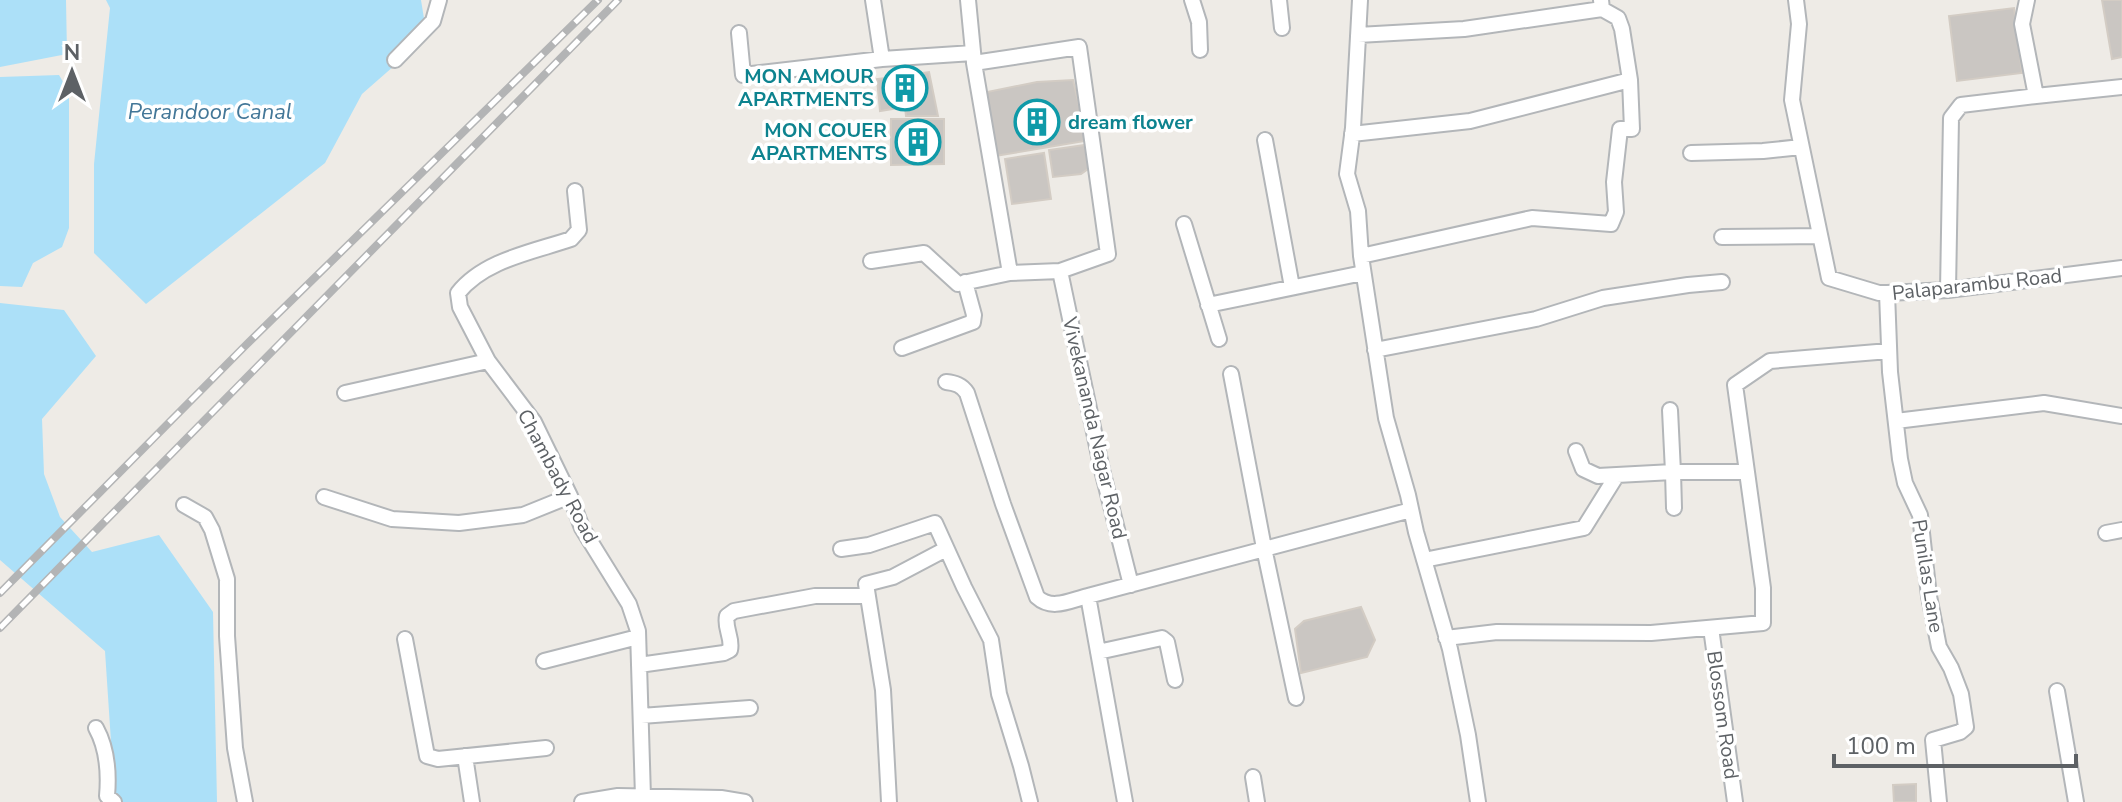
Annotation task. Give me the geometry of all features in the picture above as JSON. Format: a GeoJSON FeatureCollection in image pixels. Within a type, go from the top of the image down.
{"type":"FeatureCollection","features":[{"type":"Feature","properties":{"kind":"street"},"geometry":{"type":"LineString","coordinates":[[395,60],[433,21],[439,0]]}},
{"type":"Feature","properties":{"kind":"street"},"geometry":{"type":"LineString","coordinates":[[873,0],[882,59]]}},
{"type":"Feature","properties":{"kind":"street"},"geometry":{"type":"LineString","coordinates":[[968,0],[974,58],[1010,273]]}},
{"type":"Feature","properties":{"kind":"street"},"geometry":{"type":"LineString","coordinates":[[1192,0],[1199,22],[1200,50]]}},
{"type":"Feature","properties":{"kind":"street"},"geometry":{"type":"LineString","coordinates":[[1279,0],[1282,28]]}},
{"type":"Feature","properties":{"kind":"street"},"geometry":{"type":"LineString","coordinates":[[1360,0],[1347,174],[1358,211],[1363,273],[1386,418],[1446,638],[1468,735],[1478,802]]}},
{"type":"Feature","properties":{"kind":"street","name":"Palaparambu Road"},"geometry":{"type":"LineString","coordinates":[[1796,0],[1799,24],[1792,100],[1829,278],[1887,293],[1948,290],[2122,268]]}},
{"type":"Feature","properties":{"kind":"street"},"geometry":{"type":"LineString","coordinates":[[2027,0],[2022,24],[2036,96]]}},
{"type":"Feature","properties":{"kind":"street"},"geometry":{"type":"LineString","coordinates":[[1358,35],[1464,29],[1602,4],[1618,18],[1622,29],[1630,80],[1632,129],[1620,129],[1614,182],[1616,212],[1611,224],[1532,218],[1361,256]]}},
{"type":"Feature","properties":{"kind":"street"},"geometry":{"type":"LineString","coordinates":[[739,33],[743,75],[882,59],[974,58],[1079,47],[1108,254],[1060,271],[1010,273],[958,284],[924,253],[871,261]]}},
{"type":"Feature","properties":{"kind":"street"},"geometry":{"type":"LineString","coordinates":[[1352,134],[1470,121],[1630,80]]}},
{"type":"Feature","properties":{"kind":"street"},"geometry":{"type":"LineString","coordinates":[[1948,290],[1951,118],[1961,105],[2122,87]]}},
{"type":"Feature","properties":{"kind":"street"},"geometry":{"type":"LineString","coordinates":[[1265,140],[1292,287]]}},
{"type":"Feature","properties":{"kind":"street"},"geometry":{"type":"LineString","coordinates":[[1691,153],[1801,147]]}},
{"type":"Feature","properties":{"kind":"street","name":"Chambady Road"},"geometry":{"type":"LineString","coordinates":[[575,191],[579,230],[571,239],[487,268],[458,293],[460,307],[488,361],[534,422],[582,528],[629,604],[638,637],[643,797]]}},
{"type":"Feature","properties":{"kind":"street"},"geometry":{"type":"LineString","coordinates":[[1184,224],[1219,339]]}},
{"type":"Feature","properties":{"kind":"street"},"geometry":{"type":"LineString","coordinates":[[1722,237],[1820,236]]}},
{"type":"Feature","properties":{"kind":"street","name":"Vivekananda Nagar Road"},"geometry":{"type":"LineString","coordinates":[[1060,271],[1102,470],[1131,585]]}},
{"type":"Feature","properties":{"kind":"street"},"geometry":{"type":"LineString","coordinates":[[1208,305],[1363,273]]}},
{"type":"Feature","properties":{"kind":"street"},"geometry":{"type":"LineString","coordinates":[[902,348],[973,322],[965,282]]}},
{"type":"Feature","properties":{"kind":"street"},"geometry":{"type":"LineString","coordinates":[[1375,350],[1536,319],[1603,298],[1722,282]]}},
{"type":"Feature","properties":{"kind":"street","name":"Punilas Lane"},"geometry":{"type":"LineString","coordinates":[[1887,293],[1890,372],[1900,459],[1905,483],[1920,515],[1929,596],[1939,647],[1961,694],[1966,727],[1960,732],[1933,740],[1939,802]]}},
{"type":"Feature","properties":{"kind":"street"},"geometry":{"type":"LineString","coordinates":[[1446,638],[1497,632],[1651,633],[1763,623],[1763,588],[1735,385],[1770,361],[1889,351]]}},
{"type":"Feature","properties":{"kind":"street"},"geometry":{"type":"LineString","coordinates":[[345,393],[488,361]]}},
{"type":"Feature","properties":{"kind":"street"},"geometry":{"type":"LineString","coordinates":[[1231,374],[1296,698]]}},
{"type":"Feature","properties":{"kind":"street"},"geometry":{"type":"LineString","coordinates":[[946,382],[958,385],[967,393],[1037,597],[1052,605],[1411,510]]}},
{"type":"Feature","properties":{"kind":"street"},"geometry":{"type":"LineString","coordinates":[[1896,421],[2044,403],[2122,416]]}},
{"type":"Feature","properties":{"kind":"street"},"geometry":{"type":"LineString","coordinates":[[1670,410],[1674,508]]}},
{"type":"Feature","properties":{"kind":"street"},"geometry":{"type":"LineString","coordinates":[[1576,451],[1583,469],[1598,476],[1747,472]]}},
{"type":"Feature","properties":{"kind":"street"},"geometry":{"type":"LineString","coordinates":[[1424,560],[1584,528],[1617,475]]}},
{"type":"Feature","properties":{"kind":"street"},"geometry":{"type":"LineString","coordinates":[[324,497],[392,519],[459,523],[523,515],[570,496]]}},
{"type":"Feature","properties":{"kind":"street"},"geometry":{"type":"LineString","coordinates":[[184,505],[205,517],[217,543],[227,579],[227,636],[235,748],[245,802]]}},
{"type":"Feature","properties":{"kind":"street"},"geometry":{"type":"LineString","coordinates":[[841,549],[869,545],[935,523],[991,640],[999,694],[1030,802]]}},
{"type":"Feature","properties":{"kind":"street"},"geometry":{"type":"LineString","coordinates":[[2106,533],[2122,530]]}},
{"type":"Feature","properties":{"kind":"street"},"geometry":{"type":"LineString","coordinates":[[889,802],[883,690],[866,584],[893,577],[946,549]]}},
{"type":"Feature","properties":{"kind":"street"},"geometry":{"type":"LineString","coordinates":[[639,665],[730,650],[725,622],[734,611],[815,596],[867,596]]}},
{"type":"Feature","properties":{"kind":"street"},"geometry":{"type":"LineString","coordinates":[[1088,596],[1125,802]]}},
{"type":"Feature","properties":{"kind":"street","name":"Blossom Road"},"geometry":{"type":"LineString","coordinates":[[1711,628],[1735,802]]}},
{"type":"Feature","properties":{"kind":"street"},"geometry":{"type":"LineString","coordinates":[[544,661],[638,637]]}},
{"type":"Feature","properties":{"kind":"street"},"geometry":{"type":"LineString","coordinates":[[1098,652],[1162,638],[1167,642],[1175,680]]}},
{"type":"Feature","properties":{"kind":"street"},"geometry":{"type":"LineString","coordinates":[[405,639],[427,756],[438,759],[546,748]]}},
{"type":"Feature","properties":{"kind":"street"},"geometry":{"type":"LineString","coordinates":[[2057,691],[2076,802]]}},
{"type":"Feature","properties":{"kind":"street"},"geometry":{"type":"LineString","coordinates":[[641,716],[750,708]]}},
{"type":"Feature","properties":{"kind":"street"},"geometry":{"type":"LineString","coordinates":[[96,728],[101,737],[108,772],[107,796],[114,802]]}},
{"type":"Feature","properties":{"kind":"street"},"geometry":{"type":"LineString","coordinates":[[465,756],[472,802]]}},
{"type":"Feature","properties":{"kind":"street"},"geometry":{"type":"LineString","coordinates":[[1253,777],[1257,802]]}},
{"type":"Feature","properties":{"kind":"street"},"geometry":{"type":"LineString","coordinates":[[582,802],[618,796],[721,798],[745,802]]}},
{"type":"Feature","properties":{"kind":"water"},"geometry":{"type":"Polygon","coordinates":[[[0,0],[66,0],[67,54],[0,67],[0,0]]]}},
{"type":"Feature","properties":{"kind":"water","name":"Perandoor Canal"},"geometry":{"type":"Polygon","coordinates":[[[106,0],[421,0],[427,37],[362,94],[325,163],[146,304],[94,253],[94,164],[110,8],[106,0]]]}},
{"type":"Feature","properties":{"kind":"water"},"geometry":{"type":"Polygon","coordinates":[[[59,75],[69,92],[69,228],[62,247],[33,263],[22,287],[0,286],[0,77],[59,75]]]}},
{"type":"Feature","properties":{"kind":"water"},"geometry":{"type":"Polygon","coordinates":[[[0,303],[64,310],[96,356],[42,419],[44,474],[60,517],[92,552],[159,535],[213,612],[217,802],[115,802],[105,651],[0,560],[0,303]]]}},
{"type":"Feature","properties":{"kind":"building"},"geometry":{"type":"Polygon","coordinates":[[[2102,0],[2122,0],[2122,57],[2112,59],[2102,0]]]}},
{"type":"Feature","properties":{"kind":"building"},"geometry":{"type":"Polygon","coordinates":[[[2014,8],[2022,73],[1957,81],[1949,16],[2014,8]]]}},
{"type":"Feature","properties":{"kind":"building","name":"MON AMOUR APARTMENTS"},"geometry":{"type":"Polygon","coordinates":[[[929,72],[938,116],[906,116],[905,107],[880,111],[877,79],[929,72]]]}},
{"type":"Feature","properties":{"kind":"building","name":"dream flower"},"geometry":{"type":"Polygon","coordinates":[[[1073,80],[1085,141],[989,157],[992,143],[991,118],[985,101],[987,92],[1037,82],[1073,80]]]}},
{"type":"Feature","properties":{"kind":"building","name":"MON COUER APARTMENTS"},"geometry":{"type":"Polygon","coordinates":[[[891,119],[944,119],[944,164],[891,165],[891,119]]]}},
{"type":"Feature","properties":{"kind":"building"},"geometry":{"type":"Polygon","coordinates":[[[1085,145],[1088,169],[1081,174],[1053,177],[1049,150],[1085,145]]]}},
{"type":"Feature","properties":{"kind":"building"},"geometry":{"type":"Polygon","coordinates":[[[1044,153],[1051,199],[1012,204],[1005,159],[1044,153]]]}},
{"type":"Feature","properties":{"kind":"building"},"geometry":{"type":"Polygon","coordinates":[[[1361,607],[1375,640],[1367,657],[1301,673],[1295,629],[1304,621],[1361,607]]]}},
{"type":"Feature","properties":{"kind":"building"},"geometry":{"type":"Polygon","coordinates":[[[1916,784],[1916,802],[1894,802],[1893,785],[1916,784]]]}},
{"type":"Feature","properties":{"kind":"railway"},"geometry":{"type":"LineString","coordinates":[[0,593],[245,346],[598,0]]}},
{"type":"Feature","properties":{"kind":"railway"},"geometry":{"type":"LineString","coordinates":[[0,628],[618,0]]}},
{"type":"Feature","properties":{"kind":"place","name":"MON AMOUR APARTMENTS"},"geometry":{"type":"Point","coordinates":[905,88]}},
{"type":"Feature","properties":{"kind":"place","name":"dream flower"},"geometry":{"type":"Point","coordinates":[1037,122]}},
{"type":"Feature","properties":{"kind":"place","name":"MON COUER APARTMENTS"},"geometry":{"type":"Point","coordinates":[918,142]}}]}
